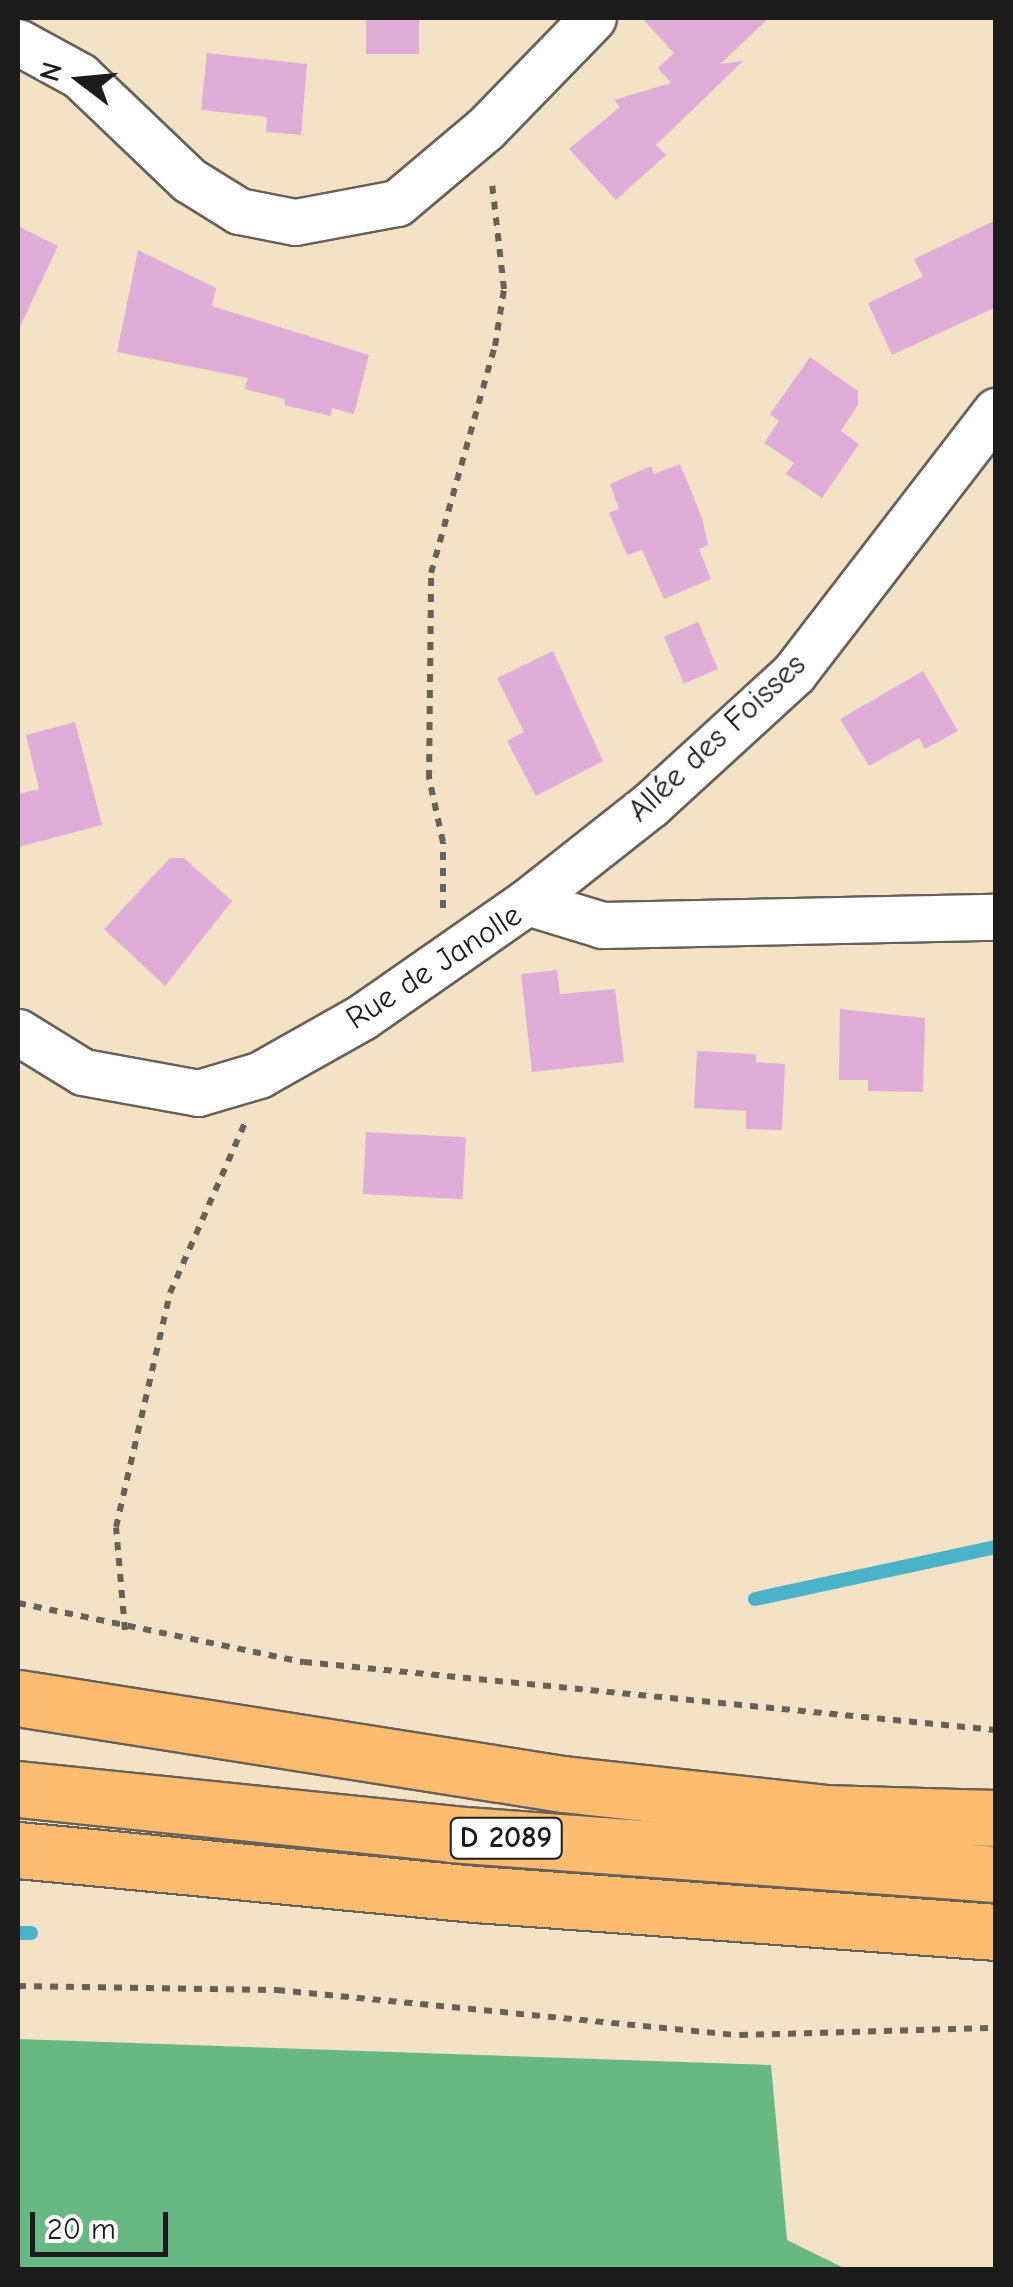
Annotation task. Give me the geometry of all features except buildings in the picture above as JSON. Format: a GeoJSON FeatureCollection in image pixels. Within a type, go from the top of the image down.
{"type":"FeatureCollection","features":[{"type":"Feature","properties":{"kind":"highway"},"geometry":{"type":"LineString","coordinates":[[18,1698],[564,1784],[824,1813],[996,1818]]}},
{"type":"Feature","properties":{"kind":"highway","name":"D 2089"},"geometry":{"type":"LineString","coordinates":[[18,1789],[452,1834],[996,1874]]}},
{"type":"Feature","properties":{"kind":"highway","name":"D 2089"},"geometry":{"type":"LineString","coordinates":[[18,1850],[476,1894],[996,1932]]}},
{"type":"Feature","properties":{"kind":"street"},"geometry":{"type":"LineString","coordinates":[[18,42],[80,76],[188,180],[239,211],[296,222],[396,202],[486,128],[593,18]]}},
{"type":"Feature","properties":{"kind":"street","name":"Allée des Foisses"},"geometry":{"type":"LineString","coordinates":[[527,902],[650,805],[794,673],[996,411]]}},
{"type":"Feature","properties":{"kind":"street","name":"Rue de Janolle"},"geometry":{"type":"LineString","coordinates":[[18,1032],[84,1072],[198,1093],[259,1075],[446,960],[527,902],[602,925],[996,917]]}},
{"type":"Feature","properties":{"kind":"path"},"geometry":{"type":"LineString","coordinates":[[446,960],[443,842],[429,778],[432,573],[495,346],[504,288],[486,128]]}},
{"type":"Feature","properties":{"kind":"path"},"geometry":{"type":"LineString","coordinates":[[125,1630],[116,1527],[170,1294],[238,1146],[259,1075]]}},
{"type":"Feature","properties":{"kind":"path"},"geometry":{"type":"LineString","coordinates":[[18,1602],[125,1630],[304,1662],[590,1696],[996,1730]]}},
{"type":"Feature","properties":{"kind":"path"},"geometry":{"type":"LineString","coordinates":[[18,1986],[278,1990],[740,2035],[996,2028]]}},
{"type":"Feature","properties":{"kind":"green space"},"geometry":{"type":"Polygon","coordinates":[[[18,2039],[771,2065],[787,2240],[846,2269],[18,2269],[18,2039]]]}},
{"type":"Feature","properties":{"kind":"waterway"},"geometry":{"type":"LineString","coordinates":[[755,1599],[996,1547]]}},
{"type":"Feature","properties":{"kind":"waterway"},"geometry":{"type":"LineString","coordinates":[[18,1933],[31,1933]]}}]}
